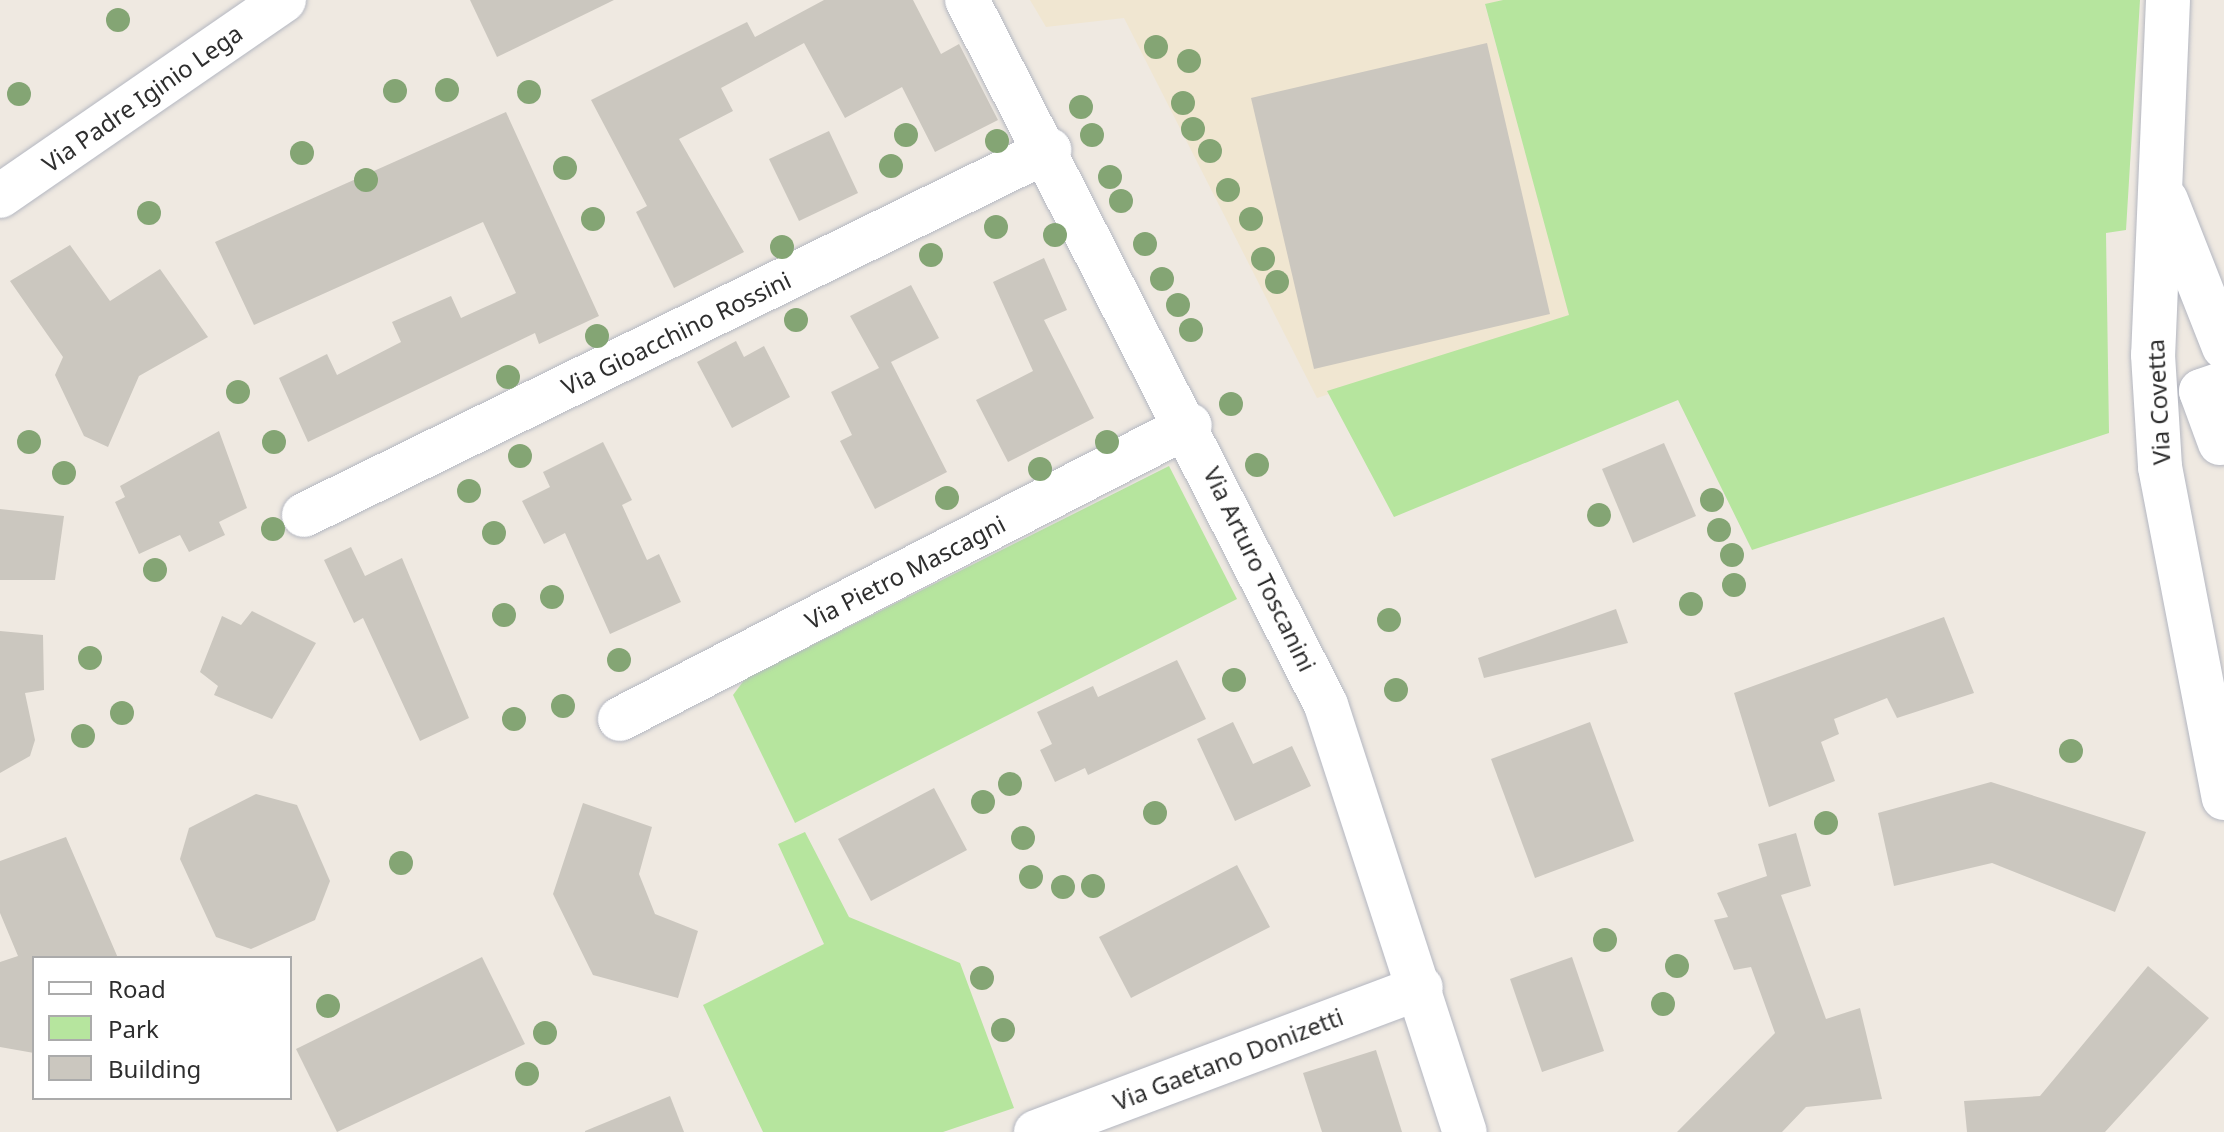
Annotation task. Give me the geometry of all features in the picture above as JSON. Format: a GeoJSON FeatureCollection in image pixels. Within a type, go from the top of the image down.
{"type":"FeatureCollection","features":[{"type":"Feature","properties":{"kind":"street","name":"Via Padre Iginio Lega"},"geometry":{"type":"LineString","coordinates":[[0,196],[284,0]]}},
{"type":"Feature","properties":{"kind":"street","name":"Via Covetta"},"geometry":{"type":"LineString","coordinates":[[2168,0],[2160,184],[2157,409],[2160,467],[2215,680],[2224,798]]}},
{"type":"Feature","properties":{"kind":"street","name":"Via Arturo Toscanini"},"geometry":{"type":"LineString","coordinates":[[980,11],[1190,425],[1326,705],[1421,987],[1465,1132]]}},
{"type":"Feature","properties":{"kind":"street","name":"Via Gioacchino Rossini"},"geometry":{"type":"LineString","coordinates":[[304,515],[1049,150]]}},
{"type":"Feature","properties":{"kind":"street"},"geometry":{"type":"LineString","coordinates":[[2160,184],[2224,347]]}},
{"type":"Feature","properties":{"kind":"street"},"geometry":{"type":"LineString","coordinates":[[2157,409],[2212,387],[2222,442],[2160,467]]}},
{"type":"Feature","properties":{"kind":"street","name":"Via Pietro Mascagni"},"geometry":{"type":"LineString","coordinates":[[620,719],[1190,425]]}},
{"type":"Feature","properties":{"kind":"street","name":"Via Gaetano Donizetti"},"geometry":{"type":"LineString","coordinates":[[1046,1130],[1421,987]]}},
{"type":"Feature","properties":{"kind":"shaded area"},"geometry":{"type":"Polygon","coordinates":[[[1030,0],[1503,0],[1485,5],[1570,315],[1317,398],[1124,18],[1046,27],[1030,0]]]}},
{"type":"Feature","properties":{"kind":"green space"},"geometry":{"type":"Polygon","coordinates":[[[1503,0],[2140,0],[2126,230],[2106,233],[2109,433],[1752,550],[1678,400],[1394,517],[1327,391],[1569,315],[1485,4],[1503,0]]]}},
{"type":"Feature","properties":{"kind":"green space"},"geometry":{"type":"Polygon","coordinates":[[[1169,466],[1237,599],[795,823],[733,695],[745,679],[1169,466]]]}},
{"type":"Feature","properties":{"kind":"green space"},"geometry":{"type":"Polygon","coordinates":[[[805,832],[849,917],[960,963],[1014,1108],[943,1132],[763,1132],[703,1005],[824,944],[778,844],[805,832]]]}},
{"type":"Feature","properties":{"kind":"building"},"geometry":{"type":"Polygon","coordinates":[[[470,0],[614,0],[497,57],[470,0]]]}},
{"type":"Feature","properties":{"kind":"building"},"geometry":{"type":"Polygon","coordinates":[[[824,0],[913,0],[941,54],[959,44],[998,120],[935,152],[902,87],[845,118],[804,43],[721,88],[733,111],[679,139],[744,252],[674,288],[636,212],[647,206],[591,100],[747,22],[755,37],[824,0]]]}},
{"type":"Feature","properties":{"kind":"building"},"geometry":{"type":"Polygon","coordinates":[[[1487,43],[1550,314],[1314,369],[1251,98],[1487,43]]]}},
{"type":"Feature","properties":{"kind":"building"},"geometry":{"type":"Polygon","coordinates":[[[506,112],[599,316],[539,344],[535,333],[308,442],[279,378],[327,354],[337,375],[401,342],[392,322],[451,296],[461,318],[516,293],[483,222],[254,325],[215,242],[506,112]]]}},
{"type":"Feature","properties":{"kind":"building"},"geometry":{"type":"Polygon","coordinates":[[[829,131],[858,193],[799,221],[769,159],[829,131]]]}},
{"type":"Feature","properties":{"kind":"building"},"geometry":{"type":"Polygon","coordinates":[[[70,245],[110,301],[160,269],[208,337],[139,376],[108,447],[84,436],[55,375],[63,357],[10,281],[70,245]]]}},
{"type":"Feature","properties":{"kind":"building"},"geometry":{"type":"Polygon","coordinates":[[[1044,258],[1067,310],[1044,320],[1094,418],[1008,462],[976,400],[1033,371],[993,282],[1044,258]]]}},
{"type":"Feature","properties":{"kind":"building"},"geometry":{"type":"Polygon","coordinates":[[[911,285],[939,338],[891,362],[947,472],[875,509],[840,441],[852,435],[831,392],[879,368],[850,316],[911,285]]]}},
{"type":"Feature","properties":{"kind":"building"},"geometry":{"type":"Polygon","coordinates":[[[736,341],[744,357],[764,346],[790,397],[732,428],[697,362],[736,341]]]}},
{"type":"Feature","properties":{"kind":"building"},"geometry":{"type":"Polygon","coordinates":[[[219,431],[247,508],[219,522],[225,535],[189,552],[180,535],[139,554],[115,502],[125,497],[120,486],[219,431]]]}},
{"type":"Feature","properties":{"kind":"building"},"geometry":{"type":"Polygon","coordinates":[[[603,442],[632,500],[622,505],[647,560],[659,554],[681,602],[610,634],[565,533],[544,544],[522,501],[550,487],[543,472],[603,442]]]}},
{"type":"Feature","properties":{"kind":"building"},"geometry":{"type":"Polygon","coordinates":[[[1664,443],[1696,516],[1633,543],[1602,469],[1664,443]]]}},
{"type":"Feature","properties":{"kind":"building"},"geometry":{"type":"Polygon","coordinates":[[[0,509],[64,516],[55,580],[0,580],[0,509]]]}},
{"type":"Feature","properties":{"kind":"building"},"geometry":{"type":"Polygon","coordinates":[[[351,547],[365,576],[402,558],[469,718],[420,741],[363,618],[354,623],[324,560],[351,547]]]}},
{"type":"Feature","properties":{"kind":"building"},"geometry":{"type":"Polygon","coordinates":[[[1616,609],[1628,643],[1484,678],[1478,658],[1616,609]]]}},
{"type":"Feature","properties":{"kind":"building"},"geometry":{"type":"Polygon","coordinates":[[[252,611],[316,643],[272,719],[214,695],[218,686],[200,672],[222,616],[241,625],[252,611]]]}},
{"type":"Feature","properties":{"kind":"building"},"geometry":{"type":"Polygon","coordinates":[[[1944,617],[1974,693],[1897,718],[1887,698],[1834,719],[1839,734],[1821,742],[1835,781],[1769,807],[1734,693],[1944,617]]]}},
{"type":"Feature","properties":{"kind":"building"},"geometry":{"type":"Polygon","coordinates":[[[0,631],[43,635],[44,690],[25,693],[35,740],[30,756],[0,773],[0,631]]]}},
{"type":"Feature","properties":{"kind":"building"},"geometry":{"type":"Polygon","coordinates":[[[1177,660],[1206,719],[1088,775],[1085,768],[1055,782],[1040,750],[1052,744],[1037,712],[1093,686],[1098,697],[1177,660]]]}},
{"type":"Feature","properties":{"kind":"building"},"geometry":{"type":"Polygon","coordinates":[[[1233,722],[1253,764],[1292,746],[1311,786],[1235,821],[1197,739],[1233,722]]]}},
{"type":"Feature","properties":{"kind":"building"},"geometry":{"type":"Polygon","coordinates":[[[1590,722],[1634,841],[1535,878],[1491,759],[1590,722]]]}},
{"type":"Feature","properties":{"kind":"building"},"geometry":{"type":"Polygon","coordinates":[[[1991,782],[2146,832],[2115,912],[1992,863],[1894,886],[1878,813],[1991,782]]]}},
{"type":"Feature","properties":{"kind":"building"},"geometry":{"type":"Polygon","coordinates":[[[934,788],[967,850],[871,901],[838,839],[934,788]]]}},
{"type":"Feature","properties":{"kind":"building"},"geometry":{"type":"Polygon","coordinates":[[[256,794],[297,805],[330,881],[315,920],[251,949],[216,937],[180,859],[189,828],[256,794]]]}},
{"type":"Feature","properties":{"kind":"building"},"geometry":{"type":"Polygon","coordinates":[[[583,803],[652,827],[639,874],[655,914],[698,931],[678,998],[593,975],[553,894],[583,803]]]}},
{"type":"Feature","properties":{"kind":"building"},"geometry":{"type":"Polygon","coordinates":[[[1796,833],[1811,886],[1781,895],[1826,1019],[1860,1008],[1882,1099],[1806,1107],[1782,1132],[1677,1132],[1775,1033],[1751,967],[1734,970],[1714,920],[1728,917],[1717,893],[1767,876],[1758,844],[1796,833]]]}},
{"type":"Feature","properties":{"kind":"building"},"geometry":{"type":"Polygon","coordinates":[[[66,837],[117,956],[32,956],[32,1053],[0,1047],[0,962],[18,956],[0,913],[0,861],[66,837]]]}},
{"type":"Feature","properties":{"kind":"building"},"geometry":{"type":"Polygon","coordinates":[[[1237,865],[1270,927],[1131,998],[1099,937],[1237,865]]]}},
{"type":"Feature","properties":{"kind":"building"},"geometry":{"type":"Polygon","coordinates":[[[482,957],[525,1044],[337,1132],[296,1049],[482,957]]]}},
{"type":"Feature","properties":{"kind":"building"},"geometry":{"type":"Polygon","coordinates":[[[1572,957],[1604,1051],[1542,1072],[1510,979],[1572,957]]]}},
{"type":"Feature","properties":{"kind":"building"},"geometry":{"type":"Polygon","coordinates":[[[2148,966],[2209,1018],[2105,1132],[1967,1132],[1964,1101],[2040,1096],[2148,966]]]}},
{"type":"Feature","properties":{"kind":"building"},"geometry":{"type":"Polygon","coordinates":[[[1376,1050],[1402,1132],[1322,1132],[1303,1073],[1376,1050]]]}},
{"type":"Feature","properties":{"kind":"building"},"geometry":{"type":"Polygon","coordinates":[[[670,1096],[684,1132],[585,1132],[585,1131],[670,1096]]]}}]}
